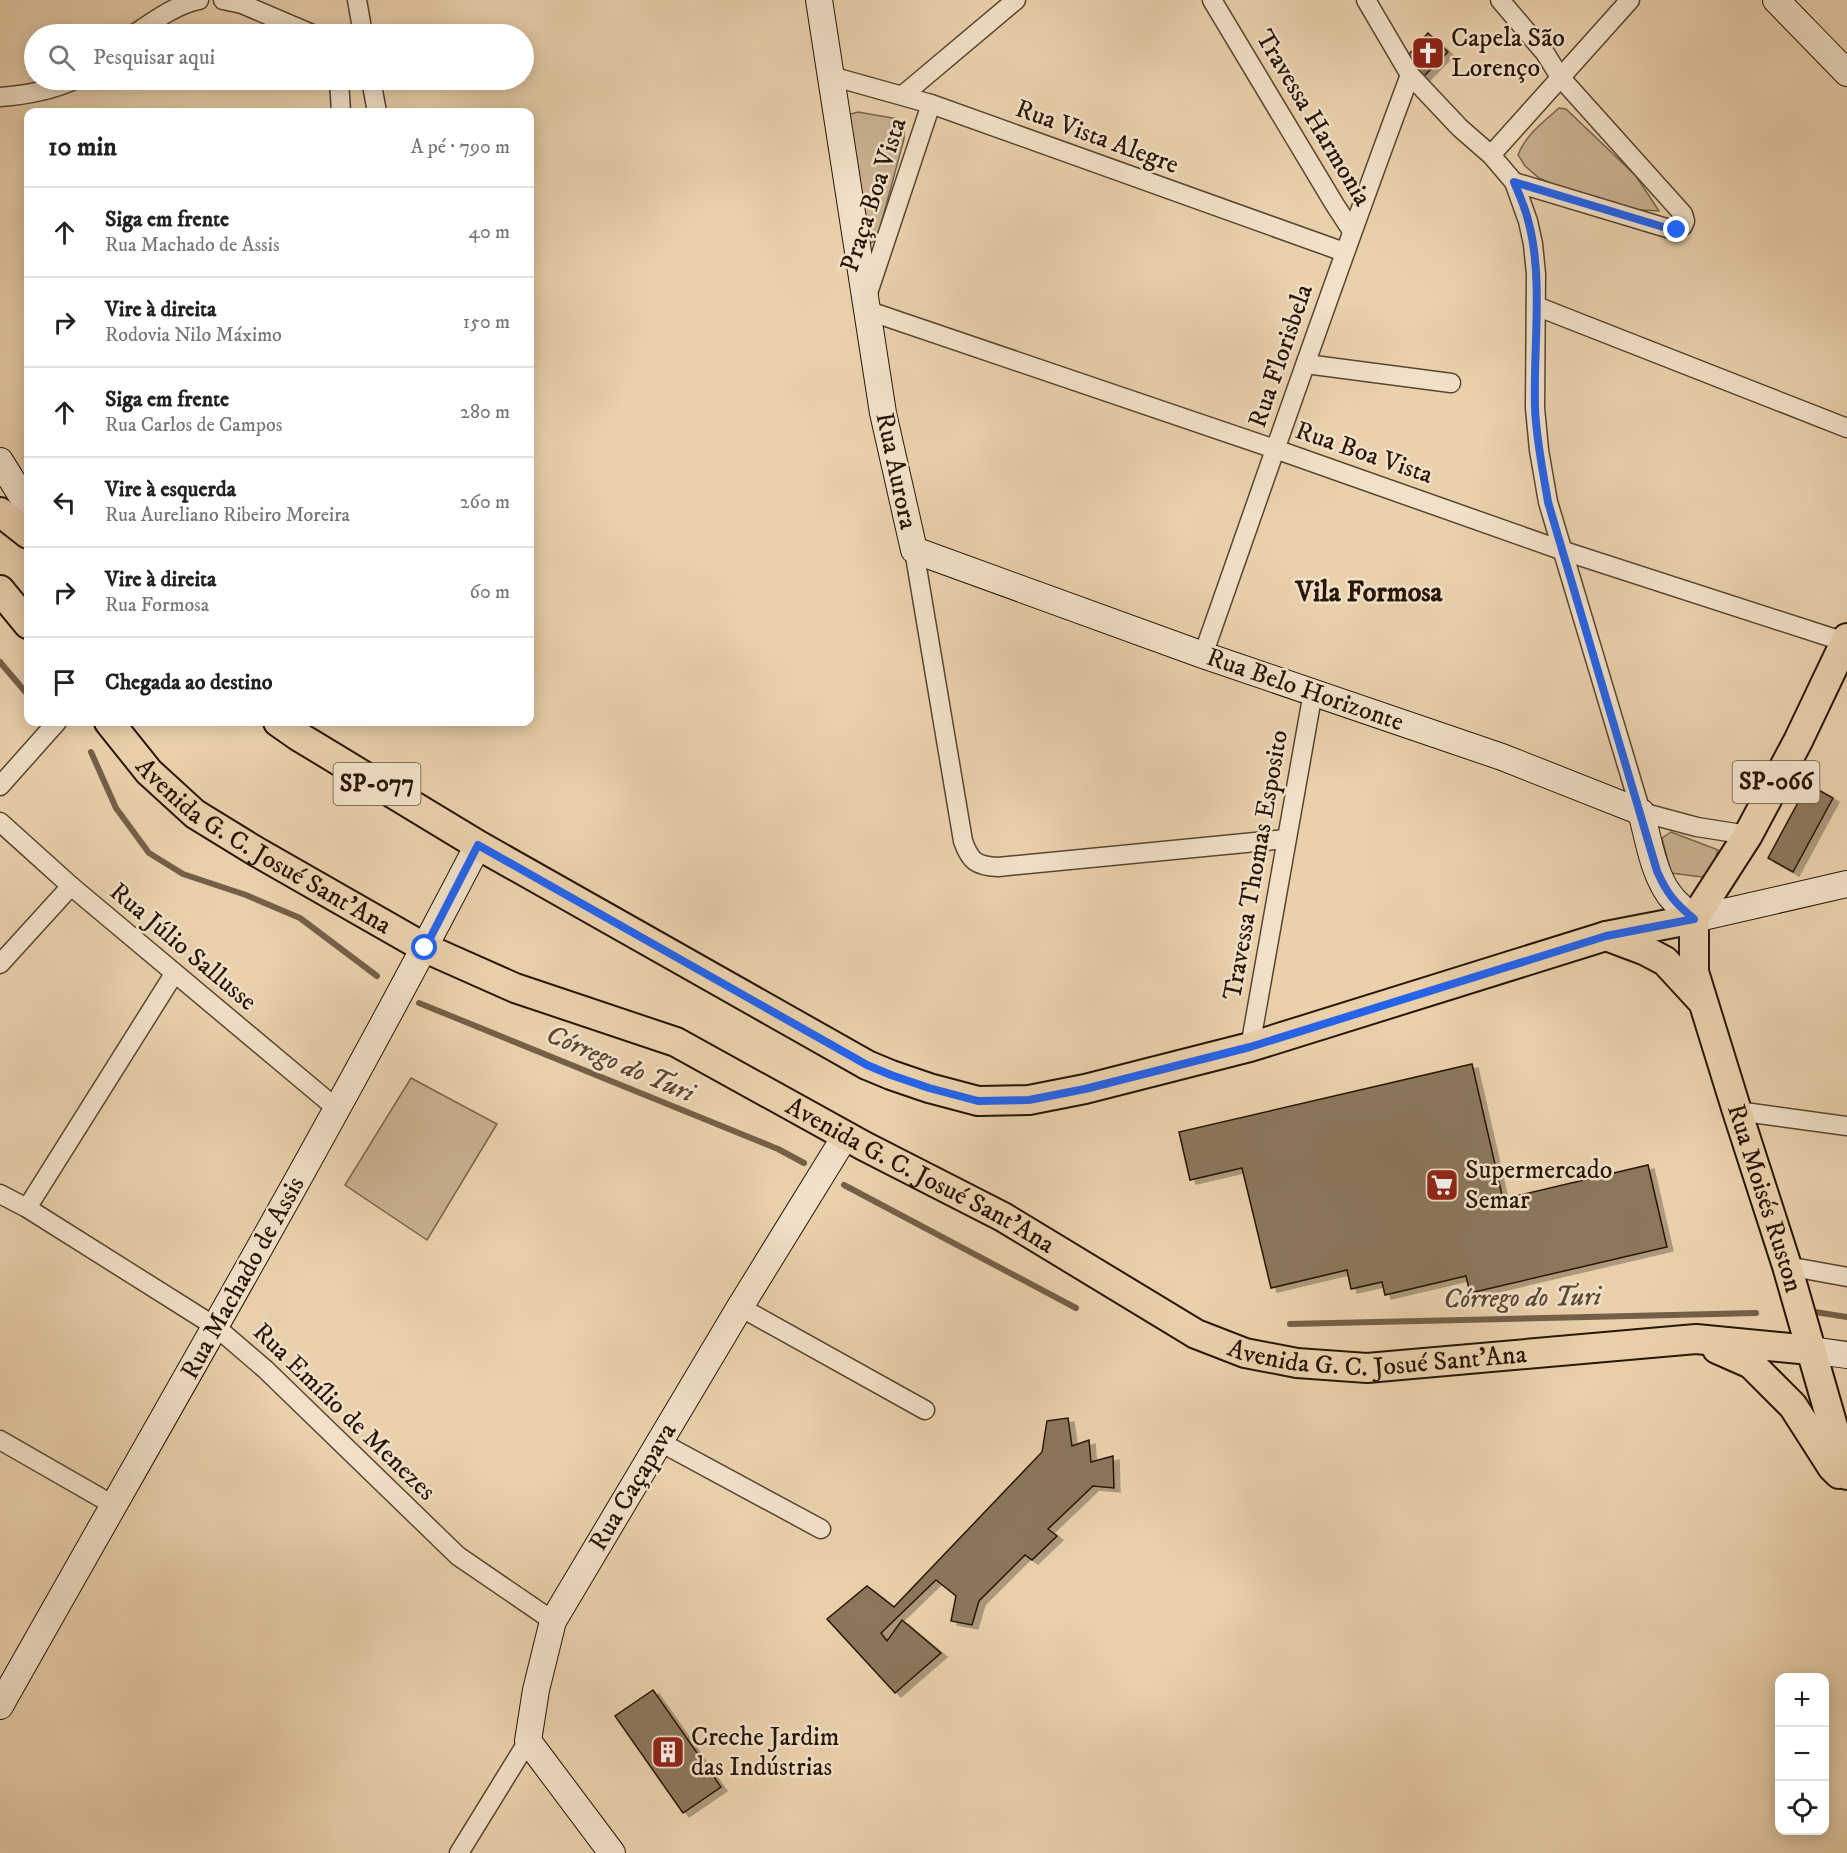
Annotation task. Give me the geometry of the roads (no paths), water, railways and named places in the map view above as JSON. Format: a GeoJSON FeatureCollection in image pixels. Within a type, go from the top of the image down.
{"type":"FeatureCollection","features":[{"type":"Feature","properties":{"kind":"main road"},"geometry":{"type":"LineString","coordinates":[[0,512],[24,531]]}},
{"type":"Feature","properties":{"kind":"main road"},"geometry":{"type":"LineString","coordinates":[[0,590],[24,619]]}},
{"type":"Feature","properties":{"kind":"main road","name":"SP-066"},"geometry":{"type":"LineString","coordinates":[[1694,919],[1748,835],[1798,741],[1846,640]]}},
{"type":"Feature","properties":{"kind":"main road","name":"Avenida G. C. Josué Sant'Ana"},"geometry":{"type":"LineString","coordinates":[[112,726],[149,772],[195,814],[425,948],[515,988],[676,1042],[1003,1217],[1196,1334],[1245,1353],[1297,1363],[1367,1368],[1696,1339],[1810,1350]]}},
{"type":"Feature","properties":{"kind":"main road","name":"SP-077"},"geometry":{"type":"LineString","coordinates":[[284,726],[478,845],[867,1065],[929,1088],[978,1101],[1029,1100],[1085,1089],[1250,1047],[1606,936],[1694,919]]}},
{"type":"Feature","properties":{"kind":"main road","name":"Rua Moisés Ruston"},"geometry":{"type":"LineString","coordinates":[[1694,919],[1694,972],[1787,1266],[1847,1475]]}},
{"type":"Feature","properties":{"kind":"main road"},"geometry":{"type":"LineString","coordinates":[[1606,936],[1665,961],[1704,1002]]}},
{"type":"Feature","properties":{"kind":"main road"},"geometry":{"type":"LineString","coordinates":[[1696,1339],[1751,1364],[1793,1406],[1832,1467],[1847,1482]]}},
{"type":"Feature","properties":{"kind":"street"},"geometry":{"type":"LineString","coordinates":[[150,24],[189,2],[199,0]]}},
{"type":"Feature","properties":{"kind":"street"},"geometry":{"type":"LineString","coordinates":[[223,0],[242,4],[289,24]]}},
{"type":"Feature","properties":{"kind":"street"},"geometry":{"type":"LineString","coordinates":[[357,0],[361,24]]}},
{"type":"Feature","properties":{"kind":"street","name":"Rua Aurora"},"geometry":{"type":"LineString","coordinates":[[819,0],[883,413],[914,550],[963,841],[967,853],[974,862],[985,867],[998,867],[1286,839]]}},
{"type":"Feature","properties":{"kind":"street"},"geometry":{"type":"LineString","coordinates":[[903,95],[1016,0]]}},
{"type":"Feature","properties":{"kind":"street","name":"Travessa Harmonia"},"geometry":{"type":"LineString","coordinates":[[1212,0],[1352,231]]}},
{"type":"Feature","properties":{"kind":"street"},"geometry":{"type":"LineString","coordinates":[[1366,0],[1410,75],[1460,128],[1491,155],[1514,182],[1528,221],[1536,274],[1535,408],[1548,502],[1657,871],[1665,889],[1694,919],[1847,884]]}},
{"type":"Feature","properties":{"kind":"street"},"geometry":{"type":"LineString","coordinates":[[1500,0],[1545,53],[1560,77],[1683,214],[1685,221],[1683,226],[1677,230],[1670,229],[1514,182]]}},
{"type":"Feature","properties":{"kind":"street"},"geometry":{"type":"LineString","coordinates":[[1491,155],[1630,0]]}},
{"type":"Feature","properties":{"kind":"street"},"geometry":{"type":"LineString","coordinates":[[1776,0],[1847,73]]}},
{"type":"Feature","properties":{"kind":"street","name":"Rua Florisbela"},"geometry":{"type":"LineString","coordinates":[[1203,655],[1344,252],[1410,75]]}},
{"type":"Feature","properties":{"kind":"street","name":"Rua Vista Alegre"},"geometry":{"type":"LineString","coordinates":[[831,76],[931,104],[1344,252]]}},
{"type":"Feature","properties":{"kind":"street"},"geometry":{"type":"LineString","coordinates":[[0,97],[30,95],[48,90]]}},
{"type":"Feature","properties":{"kind":"street"},"geometry":{"type":"LineString","coordinates":[[340,90],[341,108]]}},
{"type":"Feature","properties":{"kind":"street"},"geometry":{"type":"LineString","coordinates":[[373,90],[376,108]]}},
{"type":"Feature","properties":{"kind":"street","name":"Praça Boa Vista"},"geometry":{"type":"LineString","coordinates":[[865,306],[931,104]]}},
{"type":"Feature","properties":{"kind":"street","name":"Rua Boa Vista"},"geometry":{"type":"LineString","coordinates":[[865,306],[1561,550],[1846,640]]}},
{"type":"Feature","properties":{"kind":"street"},"geometry":{"type":"LineString","coordinates":[[1536,306],[1847,428]]}},
{"type":"Feature","properties":{"kind":"street"},"geometry":{"type":"LineString","coordinates":[[1306,364],[1451,383]]}},
{"type":"Feature","properties":{"kind":"street"},"geometry":{"type":"LineString","coordinates":[[0,460],[24,499]]}},
{"type":"Feature","properties":{"kind":"street","name":"Rua Belo Horizonte"},"geometry":{"type":"LineString","coordinates":[[914,550],[1203,655],[1502,757],[1641,812],[1697,827],[1748,835]]}},
{"type":"Feature","properties":{"kind":"street","name":"Travessa Thomas Esposito"},"geometry":{"type":"LineString","coordinates":[[1250,1047],[1313,693]]}},
{"type":"Feature","properties":{"kind":"street"},"geometry":{"type":"LineString","coordinates":[[0,786],[53,726]]}},
{"type":"Feature","properties":{"kind":"street","name":"Rua Júlio Sallusse"},"geometry":{"type":"LineString","coordinates":[[0,822],[174,974],[336,1108]]}},
{"type":"Feature","properties":{"kind":"street","name":"Rua Machado de Assis"},"geometry":{"type":"LineString","coordinates":[[4,1690],[115,1506],[216,1327],[425,948],[478,845]]}},
{"type":"Feature","properties":{"kind":"street"},"geometry":{"type":"LineString","coordinates":[[0,964],[71,886]]}},
{"type":"Feature","properties":{"kind":"street"},"geometry":{"type":"LineString","coordinates":[[27,1208],[174,974]]}},
{"type":"Feature","properties":{"kind":"street"},"geometry":{"type":"LineString","coordinates":[[1737,1111],[1847,1126]]}},
{"type":"Feature","properties":{"kind":"street","name":"Rua Caçapava"},"geometry":{"type":"LineString","coordinates":[[459,1853],[528,1741],[536,1690],[553,1621],[740,1307],[846,1135]]}},
{"type":"Feature","properties":{"kind":"street","name":"Rua Emílio de Menezes"},"geometry":{"type":"LineString","coordinates":[[0,1194],[27,1208],[216,1327],[265,1369],[458,1556],[553,1621]]}},
{"type":"Feature","properties":{"kind":"street"},"geometry":{"type":"LineString","coordinates":[[1787,1266],[1847,1278]]}},
{"type":"Feature","properties":{"kind":"street"},"geometry":{"type":"LineString","coordinates":[[740,1307],[925,1410]]}},
{"type":"Feature","properties":{"kind":"street"},"geometry":{"type":"LineString","coordinates":[[1810,1350],[1847,1355]]}},
{"type":"Feature","properties":{"kind":"street"},"geometry":{"type":"LineString","coordinates":[[0,1440],[115,1506]]}},
{"type":"Feature","properties":{"kind":"street"},"geometry":{"type":"LineString","coordinates":[[660,1442],[821,1529]]}},
{"type":"Feature","properties":{"kind":"street"},"geometry":{"type":"LineString","coordinates":[[528,1741],[612,1853]]}},
{"type":"Feature","properties":{"kind":"waterway","name":"Córrego do Turi"},"geometry":{"type":"LineString","coordinates":[[0,662],[24,690]]}},
{"type":"Feature","properties":{"kind":"waterway","name":"Córrego do Turi"},"geometry":{"type":"LineString","coordinates":[[91,752],[116,808],[149,853],[183,874],[246,895],[300,918],[377,976]]}},
{"type":"Feature","properties":{"kind":"waterway","name":"Córrego do Turi"},"geometry":{"type":"LineString","coordinates":[[419,1003],[778,1149],[804,1163]]}},
{"type":"Feature","properties":{"kind":"waterway","name":"Córrego do Turi"},"geometry":{"type":"LineString","coordinates":[[844,1185],[1076,1308]]}},
{"type":"Feature","properties":{"kind":"waterway","name":"Córrego do Turi"},"geometry":{"type":"LineString","coordinates":[[1815,1312],[1847,1317]]}},
{"type":"Feature","properties":{"kind":"waterway","name":"Córrego do Turi"},"geometry":{"type":"LineString","coordinates":[[1290,1324],[1756,1313]]}},
{"type":"Feature","properties":{"kind":"place","name":"Capela São Lorenço"},"geometry":{"type":"Point","coordinates":[1428,53]}},
{"type":"Feature","properties":{"kind":"place","name":"Supermercado Semar"},"geometry":{"type":"Point","coordinates":[1442,1185]}},
{"type":"Feature","properties":{"kind":"place","name":"Creche Jardim das Indústrias"},"geometry":{"type":"Point","coordinates":[668,1752]}},
{"type":"Feature","properties":{"kind":"district","name":"Vila Formosa"},"geometry":{"type":"Point","coordinates":[1369,592]}}]}
